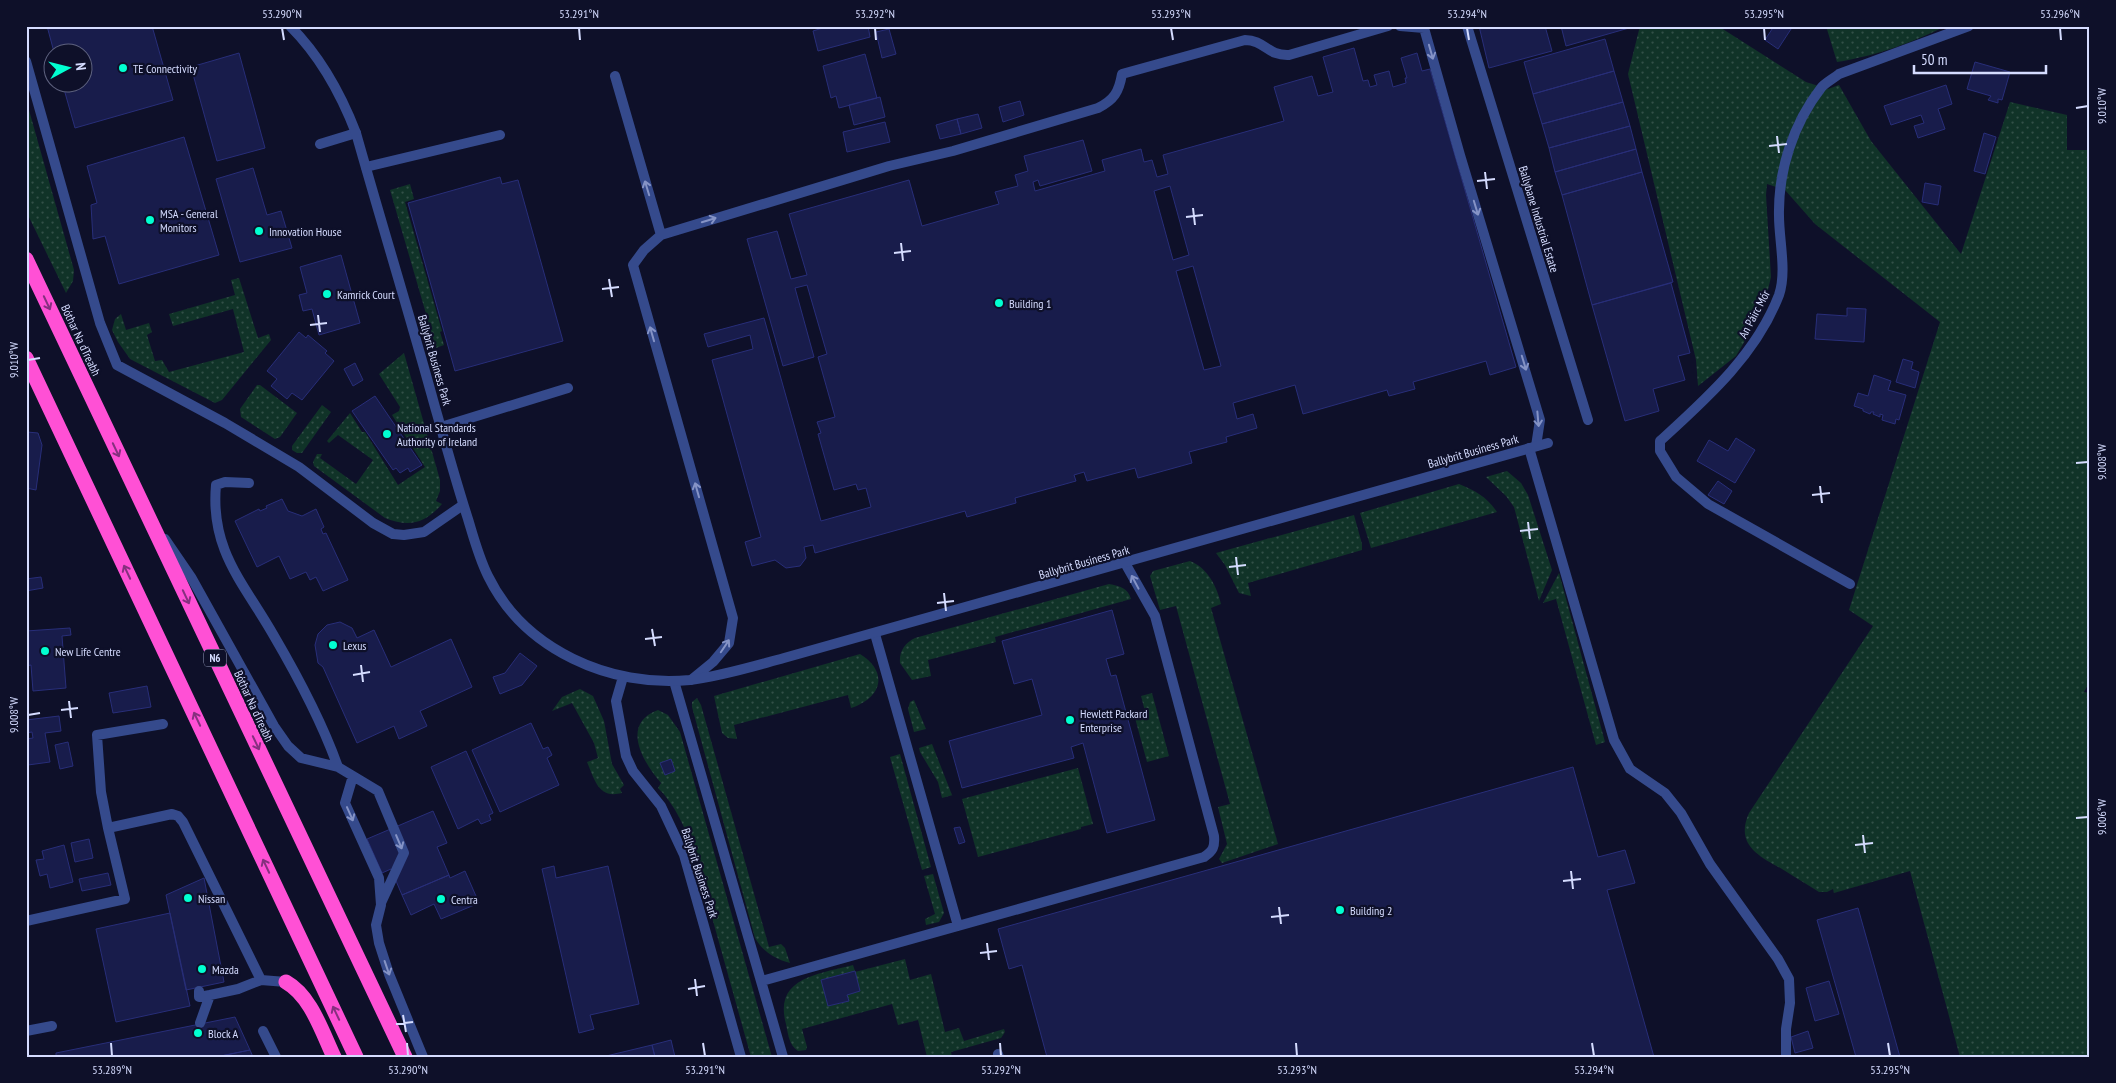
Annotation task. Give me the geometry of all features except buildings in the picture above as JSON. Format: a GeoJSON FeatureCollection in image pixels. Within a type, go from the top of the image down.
{"type":"FeatureCollection","features":[{"type":"Feature","properties":{"kind":"highway","name":"Bóthar Na dTreabh"},"geometry":{"type":"LineString","coordinates":[[26,259],[405,1057]]}},
{"type":"Feature","properties":{"kind":"highway"},"geometry":{"type":"LineString","coordinates":[[26,358],[356,1057]]}},
{"type":"Feature","properties":{"kind":"highway"},"geometry":{"type":"LineString","coordinates":[[286,982],[294,986],[306,999],[334,1057]]}},
{"type":"Feature","properties":{"kind":"street","name":"Ballybrit Business Park"},"geometry":{"type":"LineString","coordinates":[[290,26],[327,73],[349,114],[356,133],[463,505],[487,575],[495,589],[518,619],[536,636],[575,660],[623,677],[674,681],[691,680],[784,658],[876,634],[1548,443]]}},
{"type":"Feature","properties":{"kind":"street"},"geometry":{"type":"LineString","coordinates":[[691,680],[713,662],[729,643],[733,618],[633,266],[644,250],[661,235],[889,166],[953,151],[1098,108],[1108,103],[1116,95],[1122,74],[1245,40],[1256,40],[1270,52],[1279,55],[1289,55],[1388,26]]}},
{"type":"Feature","properties":{"kind":"street"},"geometry":{"type":"LineString","coordinates":[[1400,26],[1424,28],[1540,420],[1532,447],[1614,740],[1630,769],[1665,793],[1682,813],[1710,864],[1790,979],[1786,1057]]}},
{"type":"Feature","properties":{"kind":"street","name":"Ballybane Industrial Estate"},"geometry":{"type":"LineString","coordinates":[[1467,26],[1588,420]]}},
{"type":"Feature","properties":{"kind":"street","name":"An Páirc Mór"},"geometry":{"type":"LineString","coordinates":[[1850,584],[1708,504],[1676,477],[1660,451],[1660,441],[1743,359],[1761,331],[1780,294],[1782,265],[1779,215],[1781,184],[1789,149],[1800,123],[1822,87],[1839,74],[1969,26]]}},
{"type":"Feature","properties":{"kind":"street"},"geometry":{"type":"LineString","coordinates":[[26,61],[100,323],[117,365],[225,423],[304,470],[373,523],[393,534],[404,535],[424,532],[463,505]]}},
{"type":"Feature","properties":{"kind":"street"},"geometry":{"type":"LineString","coordinates":[[615,76],[661,235]]}},
{"type":"Feature","properties":{"kind":"street"},"geometry":{"type":"LineString","coordinates":[[320,144],[356,133]]}},
{"type":"Feature","properties":{"kind":"street"},"geometry":{"type":"LineString","coordinates":[[366,167],[500,136]]}},
{"type":"Feature","properties":{"kind":"street"},"geometry":{"type":"LineString","coordinates":[[441,426],[568,388]]}},
{"type":"Feature","properties":{"kind":"street"},"geometry":{"type":"LineString","coordinates":[[249,483],[225,482],[216,486],[217,523],[224,551],[236,577],[258,609],[292,669],[333,752],[338,767]]}},
{"type":"Feature","properties":{"kind":"street"},"geometry":{"type":"LineString","coordinates":[[141,502],[191,577],[274,726],[288,746],[301,758],[338,767],[378,791],[404,853],[381,905],[376,924],[379,943],[389,974],[423,1057]]}},
{"type":"Feature","properties":{"kind":"street"},"geometry":{"type":"LineString","coordinates":[[762,981],[1204,857],[1212,852],[1215,845],[1212,828],[1154,616],[1125,563]]}},
{"type":"Feature","properties":{"kind":"street"},"geometry":{"type":"LineString","coordinates":[[876,634],[958,926]]}},
{"type":"Feature","properties":{"kind":"street","name":"Ballybrit Business Park"},"geometry":{"type":"LineString","coordinates":[[623,677],[616,701],[626,756],[633,771],[661,806],[684,855],[741,1057]]}},
{"type":"Feature","properties":{"kind":"street"},"geometry":{"type":"LineString","coordinates":[[674,681],[783,1057]]}},
{"type":"Feature","properties":{"kind":"street"},"geometry":{"type":"LineString","coordinates":[[26,921],[125,899],[101,792],[98,735],[163,724]]}},
{"type":"Feature","properties":{"kind":"street"},"geometry":{"type":"LineString","coordinates":[[353,776],[345,803],[379,878],[381,905]]}},
{"type":"Feature","properties":{"kind":"street"},"geometry":{"type":"LineString","coordinates":[[108,828],[166,814],[178,816],[186,827],[261,980]]}},
{"type":"Feature","properties":{"kind":"street"},"geometry":{"type":"LineString","coordinates":[[199,991],[200,997],[238,989],[261,980],[286,982]]}},
{"type":"Feature","properties":{"kind":"street"},"geometry":{"type":"LineString","coordinates":[[200,1023],[210,995]]}},
{"type":"Feature","properties":{"kind":"street"},"geometry":{"type":"LineString","coordinates":[[26,1031],[52,1026]]}},
{"type":"Feature","properties":{"kind":"street"},"geometry":{"type":"LineString","coordinates":[[263,1031],[276,1057]]}},
{"type":"Feature","properties":{"kind":"green space"},"geometry":{"type":"Polygon","coordinates":[[[1640,26],[1718,26],[1806,82],[1828,89],[1839,85],[1871,141],[1961,254],[2010,102],[2067,115],[2067,150],[2090,150],[2090,681],[2084,692],[2090,693],[2090,1057],[1960,1057],[1910,871],[1834,893],[1833,889],[1827,892],[1819,892],[1757,854],[1747,841],[1745,824],[1749,813],[1873,626],[1849,610],[1940,322],[1815,224],[1785,190],[1767,184],[1771,277],[1766,298],[1756,322],[1736,356],[1698,386],[1696,360],[1628,74],[1640,26]]]}},
{"type":"Feature","properties":{"kind":"green space"},"geometry":{"type":"Polygon","coordinates":[[[1826,26],[1946,26],[1893,48],[1837,62],[1826,26]]]}},
{"type":"Feature","properties":{"kind":"green space"},"geometry":{"type":"Polygon","coordinates":[[[27,103],[74,270],[73,281],[66,293],[26,211],[27,103]]]}},
{"type":"Feature","properties":{"kind":"green space"},"geometry":{"type":"Polygon","coordinates":[[[410,184],[414,199],[405,202],[442,331],[440,332],[444,345],[436,348],[390,190],[410,184]]]}},
{"type":"Feature","properties":{"kind":"green space"},"geometry":{"type":"Polygon","coordinates":[[[239,278],[258,338],[269,334],[271,340],[222,400],[215,403],[130,359],[112,330],[115,319],[121,314],[126,330],[149,323],[152,332],[147,335],[155,361],[162,360],[169,372],[244,352],[233,309],[173,326],[169,314],[235,295],[231,280],[239,278]]]}},
{"type":"Feature","properties":{"kind":"green space"},"geometry":{"type":"Polygon","coordinates":[[[404,353],[440,480],[440,491],[436,501],[442,504],[429,516],[410,523],[402,523],[385,518],[314,466],[313,462],[317,454],[322,454],[320,458],[356,484],[373,460],[338,435],[329,443],[327,441],[350,413],[362,432],[365,432],[398,485],[425,467],[392,415],[399,411],[400,407],[379,374],[404,353]]]}},
{"type":"Feature","properties":{"kind":"green space"},"geometry":{"type":"Polygon","coordinates":[[[257,385],[260,385],[297,413],[280,437],[275,439],[241,417],[240,409],[257,385]]]}},
{"type":"Feature","properties":{"kind":"green space"},"geometry":{"type":"Polygon","coordinates":[[[322,405],[331,412],[302,453],[297,453],[292,450],[292,446],[322,405]]]}},
{"type":"Feature","properties":{"kind":"green space"},"geometry":{"type":"Polygon","coordinates":[[[1507,471],[1521,483],[1528,495],[1552,570],[1539,601],[1514,507],[1506,496],[1486,477],[1507,471]]]}},
{"type":"Feature","properties":{"kind":"green space"},"geometry":{"type":"Polygon","coordinates":[[[1459,484],[1481,495],[1497,512],[1371,548],[1360,513],[1459,484]]]}},
{"type":"Feature","properties":{"kind":"green space"},"geometry":{"type":"Polygon","coordinates":[[[1354,515],[1362,550],[1248,583],[1251,596],[1239,593],[1225,565],[1216,553],[1354,515]]]}},
{"type":"Feature","properties":{"kind":"green space"},"geometry":{"type":"Polygon","coordinates":[[[1190,561],[1207,573],[1221,604],[1211,608],[1278,844],[1222,863],[1219,859],[1227,844],[1218,807],[1230,804],[1176,606],[1160,610],[1150,576],[1153,571],[1190,561]]]}},
{"type":"Feature","properties":{"kind":"green space"},"geometry":{"type":"Polygon","coordinates":[[[1559,573],[1605,742],[1596,745],[1556,599],[1543,603],[1559,573]]]}},
{"type":"Feature","properties":{"kind":"green space"},"geometry":{"type":"Polygon","coordinates":[[[1109,584],[1123,588],[1128,592],[1131,599],[995,637],[996,642],[928,660],[931,676],[912,680],[900,663],[903,648],[915,638],[1109,584]]]}},
{"type":"Feature","properties":{"kind":"green space"},"geometry":{"type":"Polygon","coordinates":[[[860,654],[869,661],[878,676],[878,684],[875,691],[870,698],[861,704],[851,708],[848,695],[734,725],[737,739],[728,738],[722,733],[714,696],[860,654]]]}},
{"type":"Feature","properties":{"kind":"green space"},"geometry":{"type":"Polygon","coordinates":[[[580,689],[593,696],[604,721],[612,764],[624,785],[620,789],[622,793],[614,794],[602,791],[595,781],[587,762],[598,758],[594,743],[572,703],[552,711],[562,697],[580,689]]]}},
{"type":"Feature","properties":{"kind":"green space"},"geometry":{"type":"Polygon","coordinates":[[[1152,693],[1169,756],[1147,762],[1135,718],[1146,715],[1141,696],[1152,693]]]}},
{"type":"Feature","properties":{"kind":"green space"},"geometry":{"type":"Polygon","coordinates":[[[697,698],[701,705],[769,947],[781,944],[785,948],[790,963],[770,954],[755,938],[692,707],[692,702],[697,698]]]}},
{"type":"Feature","properties":{"kind":"green space"},"geometry":{"type":"Polygon","coordinates":[[[914,700],[926,729],[914,732],[908,709],[910,702],[914,700]]]}},
{"type":"Feature","properties":{"kind":"green space"},"geometry":{"type":"Polygon","coordinates":[[[658,710],[668,715],[680,732],[772,1057],[751,1057],[694,854],[679,817],[658,788],[661,783],[648,765],[638,744],[640,724],[646,716],[658,710]]]}},
{"type":"Feature","properties":{"kind":"green space"},"geometry":{"type":"Polygon","coordinates":[[[932,744],[953,795],[942,798],[938,782],[920,752],[919,748],[932,744]]]}},
{"type":"Feature","properties":{"kind":"green space"},"geometry":{"type":"Polygon","coordinates":[[[900,754],[931,867],[922,870],[890,757],[900,754]]]}},
{"type":"Feature","properties":{"kind":"green space"},"geometry":{"type":"Polygon","coordinates":[[[1078,768],[1093,824],[978,857],[962,799],[1078,768]]]}},
{"type":"Feature","properties":{"kind":"green space"},"geometry":{"type":"Polygon","coordinates":[[[933,874],[944,913],[939,922],[926,925],[925,919],[935,914],[924,876],[933,874]]]}},
{"type":"Feature","properties":{"kind":"green space"},"geometry":{"type":"Polygon","coordinates":[[[905,959],[910,980],[931,974],[945,1032],[959,1028],[964,1041],[1004,1029],[1005,1032],[1001,1038],[951,1052],[952,1057],[927,1057],[918,1020],[898,1025],[892,1004],[802,1029],[807,1047],[806,1050],[798,1051],[793,1046],[788,1035],[784,1008],[786,996],[802,980],[827,971],[853,965],[855,971],[821,980],[829,1006],[848,1001],[847,995],[860,991],[855,972],[905,959]]]}},
{"type":"Feature","properties":{"kind":"place","name":"TE Connectivity"},"geometry":{"type":"Point","coordinates":[123,68]}},
{"type":"Feature","properties":{"kind":"place","name":"MSA - General Monitors"},"geometry":{"type":"Point","coordinates":[150,220]}},
{"type":"Feature","properties":{"kind":"place","name":"Innovation House"},"geometry":{"type":"Point","coordinates":[259,231]}},
{"type":"Feature","properties":{"kind":"place","name":"Kamrick Court"},"geometry":{"type":"Point","coordinates":[327,294]}},
{"type":"Feature","properties":{"kind":"place","name":"Building 1"},"geometry":{"type":"Point","coordinates":[999,303]}},
{"type":"Feature","properties":{"kind":"place","name":"National Standards Authority of Ireland"},"geometry":{"type":"Point","coordinates":[387,434]}},
{"type":"Feature","properties":{"kind":"place","name":"Lexus"},"geometry":{"type":"Point","coordinates":[333,645]}},
{"type":"Feature","properties":{"kind":"place","name":"New Life Centre"},"geometry":{"type":"Point","coordinates":[45,651]}},
{"type":"Feature","properties":{"kind":"place","name":"Hewlett Packard Enterprise"},"geometry":{"type":"Point","coordinates":[1070,720]}},
{"type":"Feature","properties":{"kind":"place","name":"Nissan"},"geometry":{"type":"Point","coordinates":[188,898]}},
{"type":"Feature","properties":{"kind":"place","name":"Centra"},"geometry":{"type":"Point","coordinates":[441,899]}},
{"type":"Feature","properties":{"kind":"place","name":"Building 2"},"geometry":{"type":"Point","coordinates":[1340,910]}},
{"type":"Feature","properties":{"kind":"place","name":"Mazda"},"geometry":{"type":"Point","coordinates":[202,969]}},
{"type":"Feature","properties":{"kind":"place","name":"Block A"},"geometry":{"type":"Point","coordinates":[198,1033]}}]}
